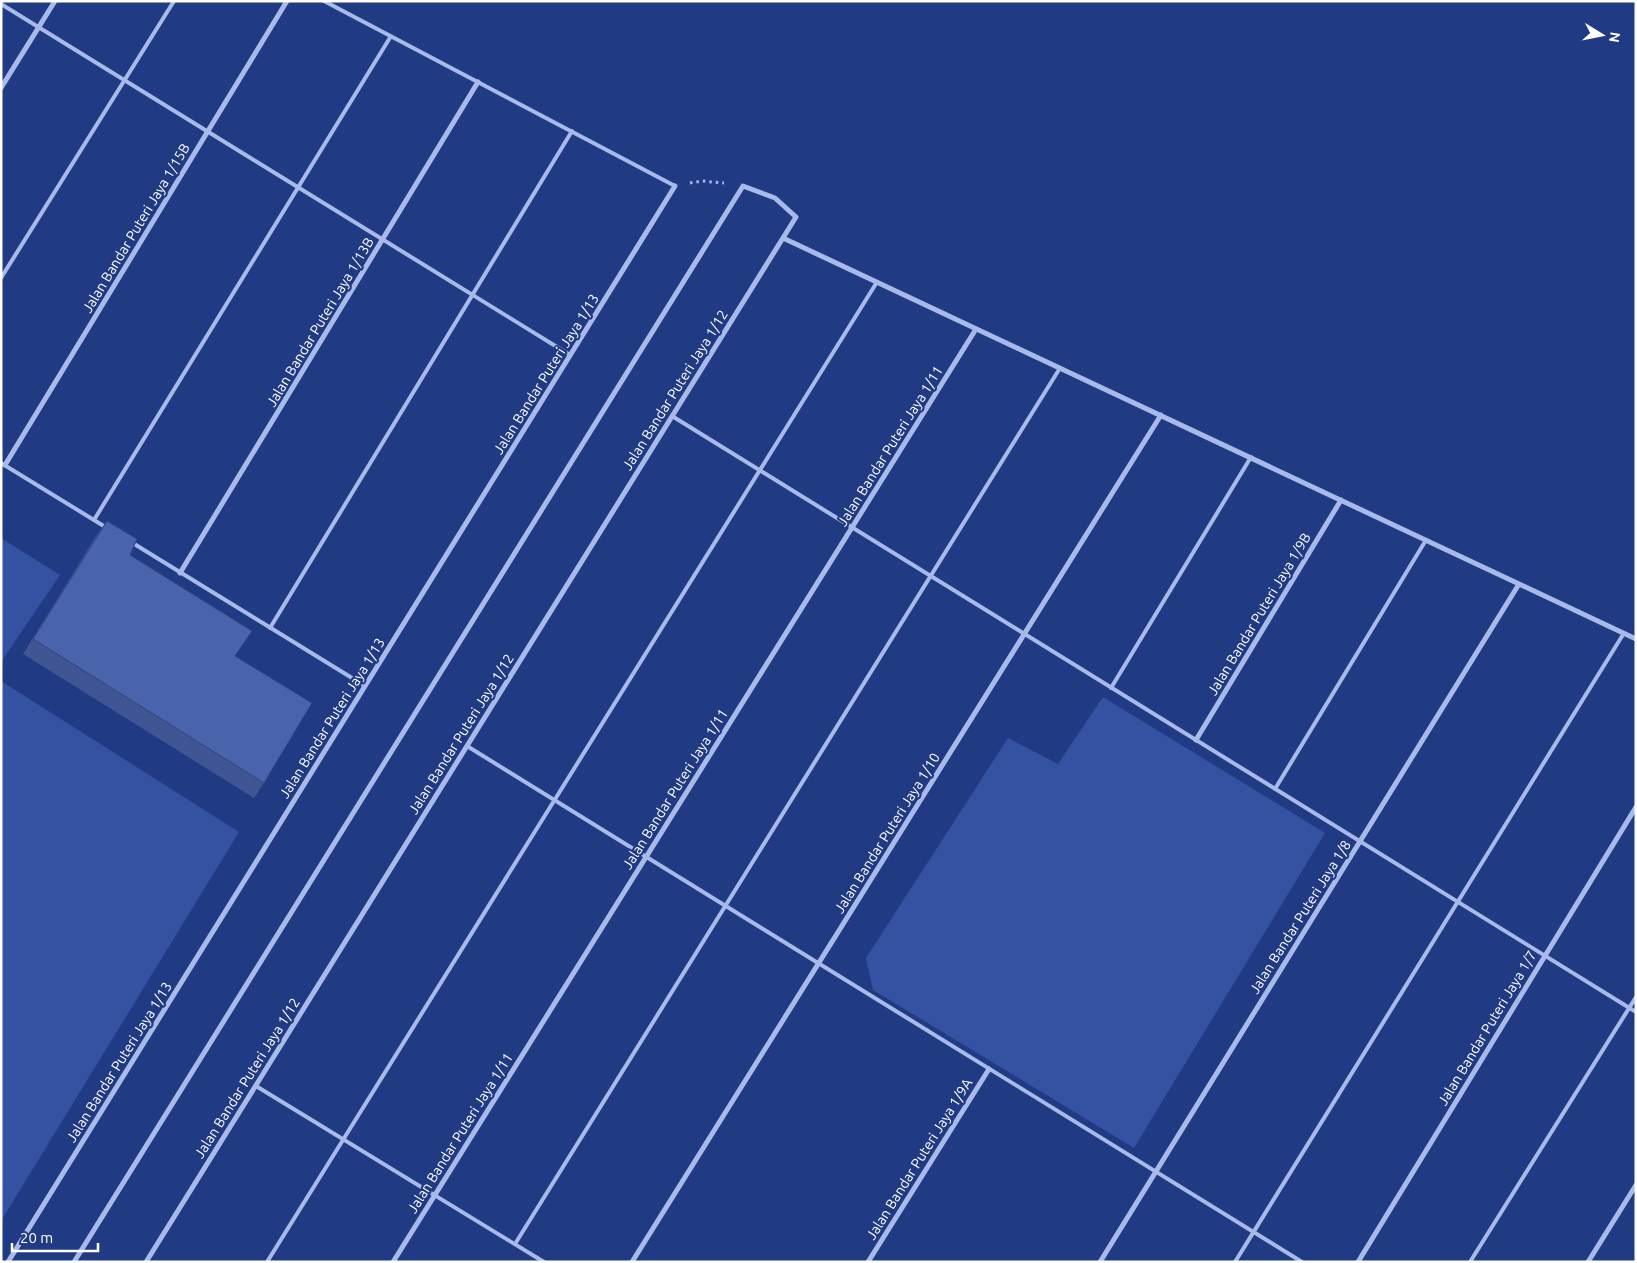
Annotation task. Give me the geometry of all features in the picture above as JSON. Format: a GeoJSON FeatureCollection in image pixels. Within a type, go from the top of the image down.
{"type":"FeatureCollection","features":[{"type":"Feature","properties":{"kind":"street"},"geometry":{"type":"LineString","coordinates":[[1,88],[54,1]]}},
{"type":"Feature","properties":{"kind":"street","name":"Jalan Bandar Puteri Jaya 1/15B"},"geometry":{"type":"LineString","coordinates":[[3,464],[287,1]]}},
{"type":"Feature","properties":{"kind":"street","name":"Jalan Bandar Puteri Jaya 1/13B"},"geometry":{"type":"LineString","coordinates":[[180,573],[478,82]]}},
{"type":"Feature","properties":{"kind":"street","name":"Jalan Bandar Puteri Jaya 1/13"},"geometry":{"type":"LineString","coordinates":[[8,1262],[675,186]]}},
{"type":"Feature","properties":{"kind":"street"},"geometry":{"type":"LineString","coordinates":[[74,1262],[743,186]]}},
{"type":"Feature","properties":{"kind":"street","name":"Jalan Bandar Puteri Jaya 1/12"},"geometry":{"type":"LineString","coordinates":[[146,1262],[796,217],[775,198],[743,186]]}},
{"type":"Feature","properties":{"kind":"street"},"geometry":{"type":"LineString","coordinates":[[783,238],[1636,638]]}},
{"type":"Feature","properties":{"kind":"street","name":"Jalan Bandar Puteri Jaya 1/11"},"geometry":{"type":"LineString","coordinates":[[393,1262],[976,329]]}},
{"type":"Feature","properties":{"kind":"street","name":"Jalan Bandar Puteri Jaya 1/10"},"geometry":{"type":"LineString","coordinates":[[632,1262],[1161,415]]}},
{"type":"Feature","properties":{"kind":"street","name":"Jalan Bandar Puteri Jaya 1/9B"},"geometry":{"type":"LineString","coordinates":[[1196,740],[1341,500]]}},
{"type":"Feature","properties":{"kind":"street","name":"Jalan Bandar Puteri Jaya 1/8"},"geometry":{"type":"LineString","coordinates":[[1100,1262],[1519,584]]}},
{"type":"Feature","properties":{"kind":"street","name":"Jalan Bandar Puteri Jaya 1/7"},"geometry":{"type":"LineString","coordinates":[[1358,1262],[1636,807]]}},
{"type":"Feature","properties":{"kind":"street","name":"Jalan Bandar Puteri Jaya 1/9A"},"geometry":{"type":"LineString","coordinates":[[868,1262],[989,1069]]}},
{"type":"Feature","properties":{"kind":"street"},"geometry":{"type":"LineString","coordinates":[[1588,1262],[1636,1185]]}},
{"type":"Feature","properties":{"kind":"lane"},"geometry":{"type":"LineString","coordinates":[[1,278],[174,1]]}},
{"type":"Feature","properties":{"kind":"lane"},"geometry":{"type":"LineString","coordinates":[[324,1],[675,186]]}},
{"type":"Feature","properties":{"kind":"lane"},"geometry":{"type":"LineString","coordinates":[[1,4],[570,355]]}},
{"type":"Feature","properties":{"kind":"lane"},"geometry":{"type":"LineString","coordinates":[[94,520],[391,36]]}},
{"type":"Feature","properties":{"kind":"lane"},"geometry":{"type":"LineString","coordinates":[[270,628],[572,131]]}},
{"type":"Feature","properties":{"kind":"lane"},"geometry":{"type":"LineString","coordinates":[[267,1262],[877,282]]}},
{"type":"Feature","properties":{"kind":"lane"},"geometry":{"type":"LineString","coordinates":[[515,1244],[1060,368]]}},
{"type":"Feature","properties":{"kind":"lane"},"geometry":{"type":"LineString","coordinates":[[672,416],[1636,1012]]}},
{"type":"Feature","properties":{"kind":"lane"},"geometry":{"type":"LineString","coordinates":[[1112,688],[1251,458]]}},
{"type":"Feature","properties":{"kind":"lane"},"geometry":{"type":"LineString","coordinates":[[3,464],[110,530]]}},
{"type":"Feature","properties":{"kind":"lane"},"geometry":{"type":"LineString","coordinates":[[126,539],[365,686]]}},
{"type":"Feature","properties":{"kind":"lane"},"geometry":{"type":"LineString","coordinates":[[1275,789],[1426,540]]}},
{"type":"Feature","properties":{"kind":"lane"},"geometry":{"type":"LineString","coordinates":[[1235,1262],[1624,633]]}},
{"type":"Feature","properties":{"kind":"lane"},"geometry":{"type":"LineString","coordinates":[[467,746],[1302,1262]]}},
{"type":"Feature","properties":{"kind":"lane"},"geometry":{"type":"LineString","coordinates":[[1470,1262],[1636,997]]}},
{"type":"Feature","properties":{"kind":"lane"},"geometry":{"type":"LineString","coordinates":[[256,1086],[544,1262]]}},
{"type":"Feature","properties":{"kind":"path"},"geometry":{"type":"LineString","coordinates":[[675,186],[702,181],[743,186]]}},
{"type":"Feature","properties":{"kind":"shaded area"},"geometry":{"type":"Polygon","coordinates":[[[1,538],[60,575],[1,662],[1,538]]]}},
{"type":"Feature","properties":{"kind":"shaded area"},"geometry":{"type":"Polygon","coordinates":[[[1,681],[239,832],[1,1221],[1,681]]]}},
{"type":"Feature","properties":{"kind":"shaded area"},"geometry":{"type":"Polygon","coordinates":[[[1103,697],[1325,833],[1134,1148],[873,990],[866,958],[1008,738],[1058,764],[1103,697]]]}},
{"type":"Feature","properties":{"kind":"building"},"geometry":{"type":"Polygon","coordinates":[[[107,521],[137,539],[130,555],[252,631],[235,656],[312,703],[264,783],[33,639],[107,521]]]}}]}
